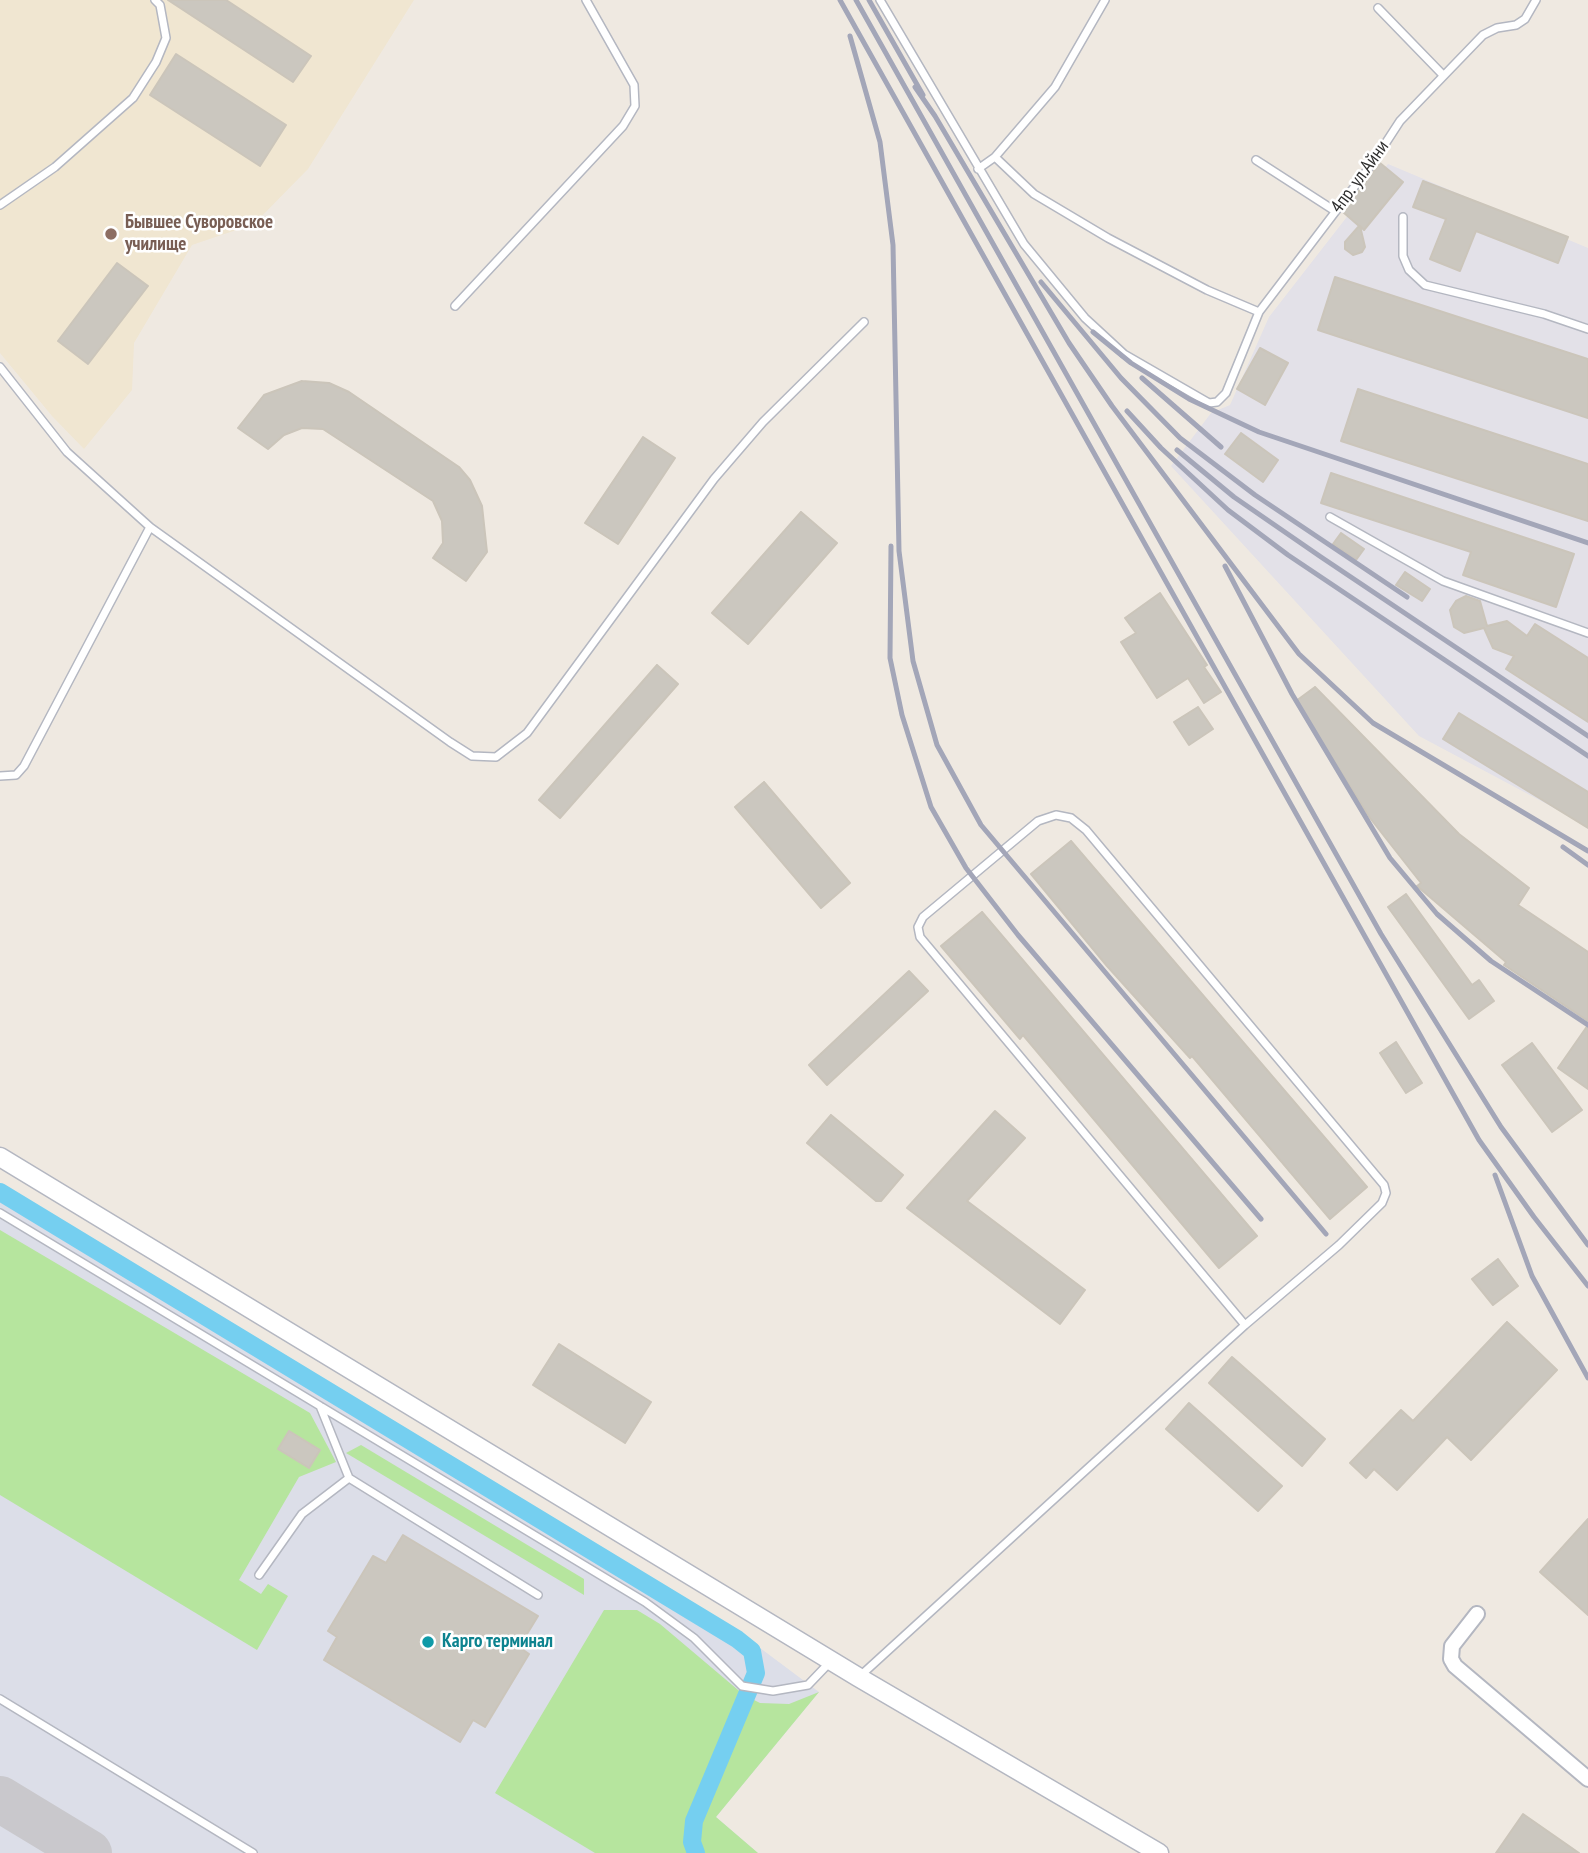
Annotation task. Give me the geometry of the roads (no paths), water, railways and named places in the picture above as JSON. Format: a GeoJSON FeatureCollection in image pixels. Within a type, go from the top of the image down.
{"type":"FeatureCollection","features":[{"type":"Feature","properties":{"kind":"street"},"geometry":{"type":"LineString","coordinates":[[0,1157],[831,1661],[1159,1853]]}},
{"type":"Feature","properties":{"kind":"street"},"geometry":{"type":"LineString","coordinates":[[1477,1614],[1452,1646],[1451,1659],[1455,1666],[1588,1779]]}},
{"type":"Feature","properties":{"kind":"lane"},"geometry":{"type":"LineString","coordinates":[[0,205],[55,167],[133,98],[156,62],[166,38],[160,5],[155,0]]}},
{"type":"Feature","properties":{"kind":"lane"},"geometry":{"type":"LineString","coordinates":[[455,306],[623,126],[635,106],[635,85],[586,0]]}},
{"type":"Feature","properties":{"kind":"lane"},"geometry":{"type":"LineString","coordinates":[[880,0],[978,169],[995,157],[1055,87],[1105,0]]}},
{"type":"Feature","properties":{"kind":"lane","name":"4пр. ул.Айни"},"geometry":{"type":"LineString","coordinates":[[978,169],[1024,244],[1085,318],[1124,354],[1209,402],[1217,402],[1226,393],[1259,312],[1384,148],[1400,121],[1489,30],[1516,25],[1525,19],[1536,0]]}},
{"type":"Feature","properties":{"kind":"lane"},"geometry":{"type":"LineString","coordinates":[[1378,8],[1443,75]]}},
{"type":"Feature","properties":{"kind":"lane"},"geometry":{"type":"LineString","coordinates":[[995,157],[1034,194],[1108,238],[1207,290],[1259,312]]}},
{"type":"Feature","properties":{"kind":"lane"},"geometry":{"type":"LineString","coordinates":[[1256,160],[1335,211]]}},
{"type":"Feature","properties":{"kind":"lane"},"geometry":{"type":"LineString","coordinates":[[1403,217],[1403,256],[1409,270],[1425,285],[1544,314],[1588,329]]}},
{"type":"Feature","properties":{"kind":"lane"},"geometry":{"type":"LineString","coordinates":[[0,367],[67,452],[150,527],[450,742],[472,756],[496,757],[527,733],[714,479],[763,422],[864,322]]}},
{"type":"Feature","properties":{"kind":"lane"},"geometry":{"type":"LineString","coordinates":[[1329,517],[1443,581],[1588,633]]}},
{"type":"Feature","properties":{"kind":"lane"},"geometry":{"type":"LineString","coordinates":[[0,775],[16,775],[24,766],[150,527]]}},
{"type":"Feature","properties":{"kind":"lane"},"geometry":{"type":"LineString","coordinates":[[858,1677],[1245,1325],[1339,1245],[1382,1203],[1386,1193],[1384,1185],[1086,830],[1071,818],[1056,815],[1038,821],[923,917],[918,927],[920,937],[1245,1325]]}},
{"type":"Feature","properties":{"kind":"lane"},"geometry":{"type":"LineString","coordinates":[[0,1213],[645,1602],[694,1638],[742,1686],[773,1691],[808,1685],[831,1661]]}},
{"type":"Feature","properties":{"kind":"lane"},"geometry":{"type":"LineString","coordinates":[[320,1405],[349,1478],[538,1595]]}},
{"type":"Feature","properties":{"kind":"lane"},"geometry":{"type":"LineString","coordinates":[[259,1575],[302,1514],[349,1478]]}},
{"type":"Feature","properties":{"kind":"lane"},"geometry":{"type":"LineString","coordinates":[[0,1699],[253,1853]]}},
{"type":"Feature","properties":{"kind":"waterway"},"geometry":{"type":"LineString","coordinates":[[0,1192],[737,1639],[752,1651],[756,1673],[694,1821],[692,1842],[696,1853]]}},
{"type":"Feature","properties":{"kind":"railway"},"geometry":{"type":"LineString","coordinates":[[840,0],[1479,1140],[1588,1286]]}},
{"type":"Feature","properties":{"kind":"railway"},"geometry":{"type":"LineString","coordinates":[[856,0],[1381,934],[1501,1127],[1588,1245]]}},
{"type":"Feature","properties":{"kind":"railway"},"geometry":{"type":"LineString","coordinates":[[869,0],[923,95]]}},
{"type":"Feature","properties":{"kind":"railway"},"geometry":{"type":"LineString","coordinates":[[850,36],[880,142],[893,245],[899,551],[913,661],[937,745],[981,825],[1326,1234]]}},
{"type":"Feature","properties":{"kind":"railway"},"geometry":{"type":"LineString","coordinates":[[915,87],[935,116],[1069,343],[1112,406],[1299,654],[1373,723],[1588,851]]}},
{"type":"Feature","properties":{"kind":"railway"},"geometry":{"type":"LineString","coordinates":[[1041,282],[1121,378],[1180,438],[1255,495],[1407,597]]}},
{"type":"Feature","properties":{"kind":"railway"},"geometry":{"type":"LineString","coordinates":[[1093,332],[1131,363],[1189,399],[1259,432],[1588,543]]}},
{"type":"Feature","properties":{"kind":"railway"},"geometry":{"type":"LineString","coordinates":[[1142,378],[1221,447]]}},
{"type":"Feature","properties":{"kind":"railway"},"geometry":{"type":"LineString","coordinates":[[1127,411],[1161,448],[1228,510],[1288,555],[1588,756]]}},
{"type":"Feature","properties":{"kind":"railway"},"geometry":{"type":"LineString","coordinates":[[1177,450],[1234,497],[1588,736]]}},
{"type":"Feature","properties":{"kind":"railway"},"geometry":{"type":"LineString","coordinates":[[891,546],[890,658],[902,715],[931,807],[966,868],[1018,935],[1261,1219]]}},
{"type":"Feature","properties":{"kind":"railway"},"geometry":{"type":"LineString","coordinates":[[1225,566],[1292,694],[1390,858],[1437,914],[1491,961],[1588,1025]]}},
{"type":"Feature","properties":{"kind":"railway"},"geometry":{"type":"LineString","coordinates":[[1563,847],[1588,865]]}},
{"type":"Feature","properties":{"kind":"railway"},"geometry":{"type":"LineString","coordinates":[[1495,1175],[1532,1276],[1588,1378]]}},
{"type":"Feature","properties":{"kind":"place","name":"Бывшее Суворовское училище"},"geometry":{"type":"Point","coordinates":[111,234]}},
{"type":"Feature","properties":{"kind":"place","name":"Карго терминал"},"geometry":{"type":"Point","coordinates":[428,1642]}}]}
